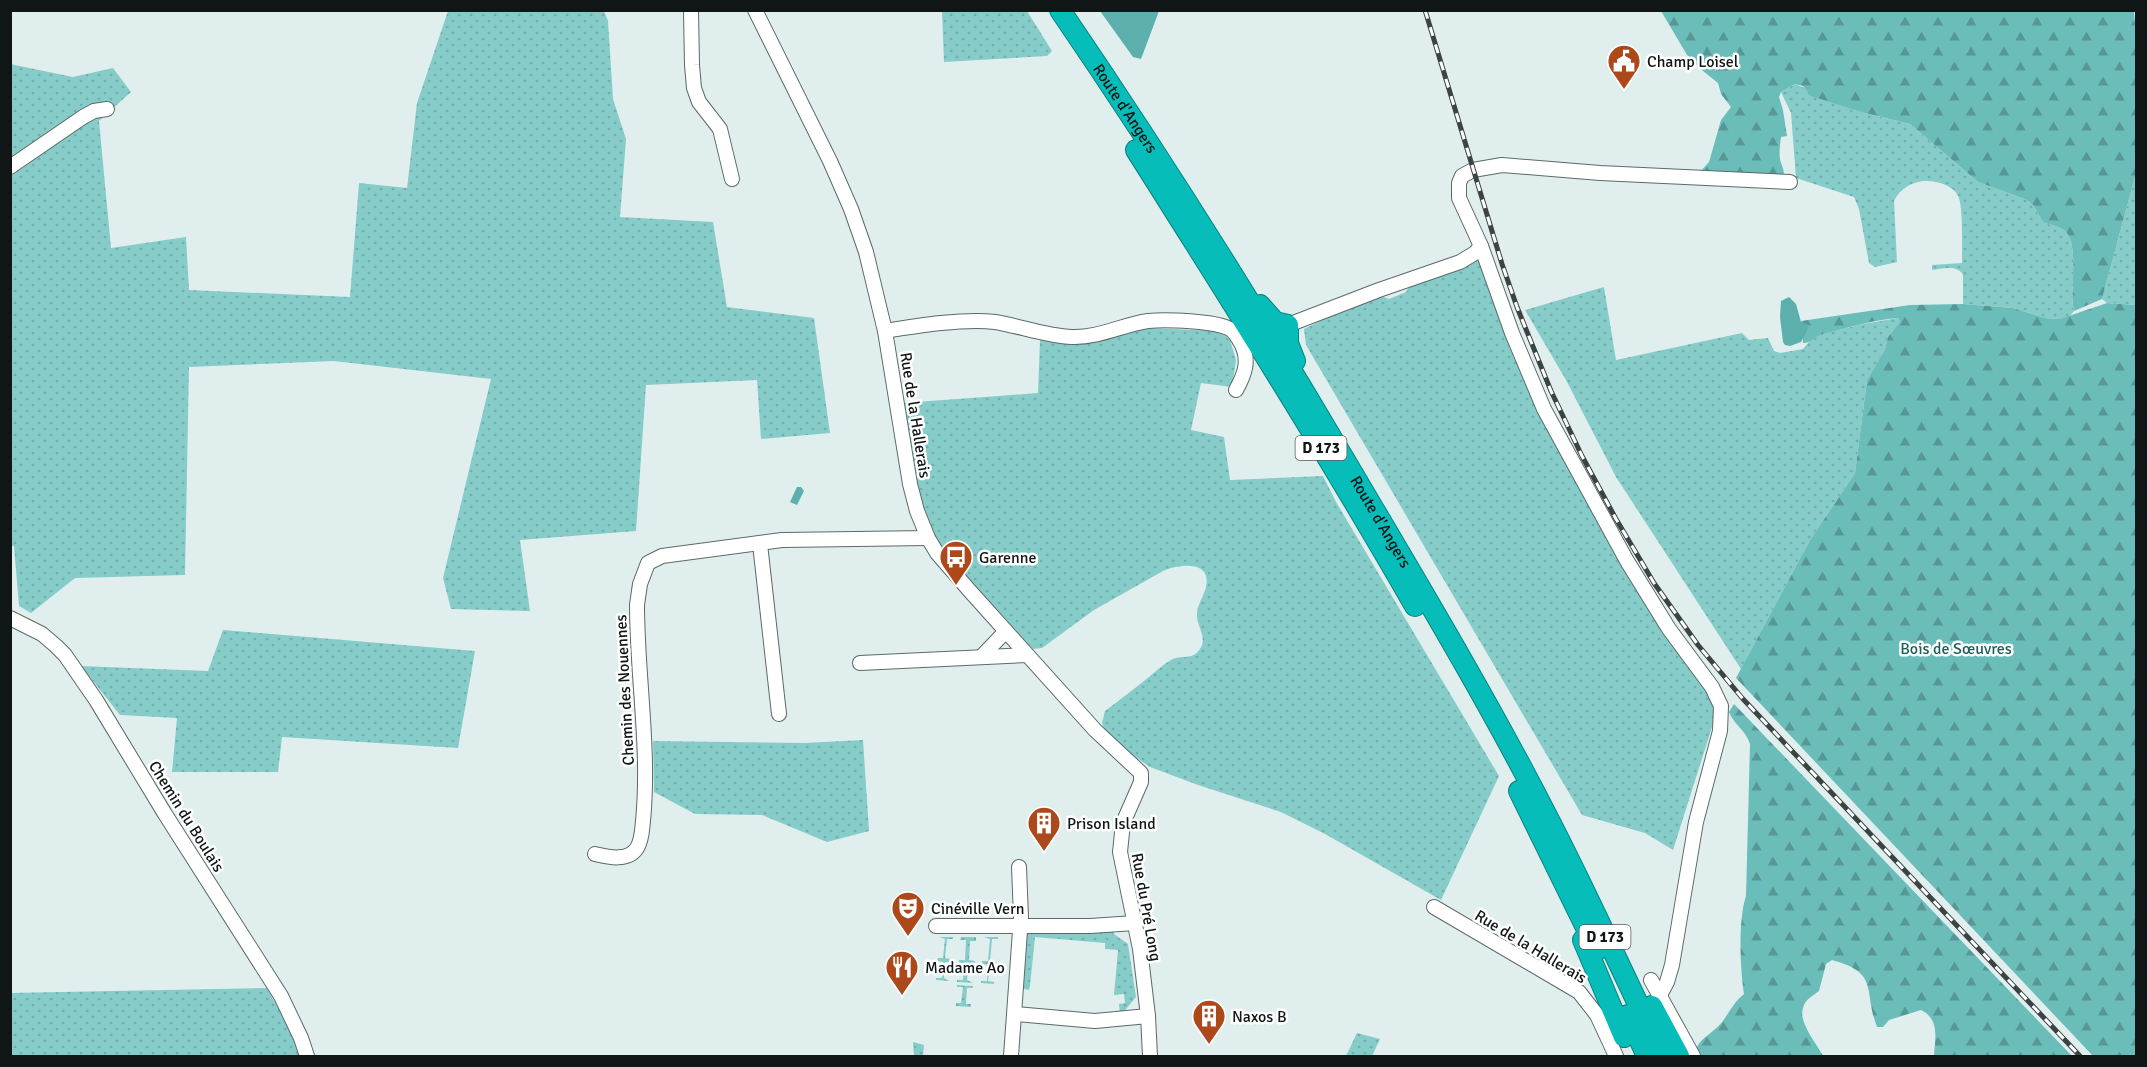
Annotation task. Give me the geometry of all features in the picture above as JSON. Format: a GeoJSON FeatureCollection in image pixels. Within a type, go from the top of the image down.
{"type":"FeatureCollection","features":[{"type":"Feature","properties":{"kind":"highway","name":"Route d'Angers"},"geometry":{"type":"LineString","coordinates":[[1048,10],[1231,300],[1376,539],[1501,758],[1647,1056]]}},
{"type":"Feature","properties":{"kind":"highway","name":"Route d'Angers"},"geometry":{"type":"LineString","coordinates":[[1060,10],[1213,243],[1308,397],[1445,631],[1548,818],[1663,1056]]}},
{"type":"Feature","properties":{"kind":"highway"},"geometry":{"type":"LineString","coordinates":[[1213,243],[1225,251],[1266,314],[1275,322],[1288,326],[1288,344],[1304,379],[1308,397]]}},
{"type":"Feature","properties":{"kind":"highway"},"geometry":{"type":"LineString","coordinates":[[1548,818],[1561,828],[1679,1056]]}},
{"type":"Feature","properties":{"kind":"highway"},"geometry":{"type":"LineString","coordinates":[[1572,900],[1575,920],[1588,954],[1633,1056]]}},
{"type":"Feature","properties":{"kind":"street"},"geometry":{"type":"LineString","coordinates":[[691,10],[694,88],[699,102],[720,129],[732,179]]}},
{"type":"Feature","properties":{"kind":"street","name":"Rue de la Hallerais"},"geometry":{"type":"LineString","coordinates":[[755,10],[830,161],[851,209],[871,267],[885,331],[910,484],[927,538],[937,553],[1095,730],[1118,753],[1138,768]]}},
{"type":"Feature","properties":{"kind":"street"},"geometry":{"type":"LineString","coordinates":[[10,167],[83,117],[94,111],[107,109]]}},
{"type":"Feature","properties":{"kind":"street"},"geometry":{"type":"LineString","coordinates":[[1660,995],[1672,965],[1696,822],[1720,731],[1721,706],[1712,687],[1669,629],[1628,561],[1544,409],[1512,333],[1481,246],[1459,198],[1460,179],[1473,170],[1502,165],[1790,182]]}},
{"type":"Feature","properties":{"kind":"street"},"geometry":{"type":"LineString","coordinates":[[1288,326],[1379,290],[1460,262],[1475,253],[1481,246]]}},
{"type":"Feature","properties":{"kind":"street"},"geometry":{"type":"LineString","coordinates":[[885,331],[977,321],[1071,337],[1091,336],[1148,321],[1220,325],[1234,332],[1242,345],[1247,362],[1236,390]]}},
{"type":"Feature","properties":{"kind":"street","name":"Chemin des Nouennes"},"geometry":{"type":"LineString","coordinates":[[595,854],[622,857],[637,849],[641,841],[645,794],[637,604],[640,584],[648,563],[662,556],[782,540],[927,538]]}},
{"type":"Feature","properties":{"kind":"street"},"geometry":{"type":"LineString","coordinates":[[760,544],[779,714]]}},
{"type":"Feature","properties":{"kind":"street","name":"Chemin du Boulais"},"geometry":{"type":"LineString","coordinates":[[10,618],[42,634],[56,646],[65,655],[96,700],[165,814],[281,996],[307,1056]]}},
{"type":"Feature","properties":{"kind":"street"},"geometry":{"type":"LineString","coordinates":[[982,656],[1006,631]]}},
{"type":"Feature","properties":{"kind":"street"},"geometry":{"type":"LineString","coordinates":[[860,663],[1028,655]]}},
{"type":"Feature","properties":{"kind":"street","name":"Rue du Pré Long"},"geometry":{"type":"LineString","coordinates":[[1138,768],[1142,779],[1123,824],[1120,852],[1136,922],[1148,1016],[1150,1056]]}},
{"type":"Feature","properties":{"kind":"street"},"geometry":{"type":"LineString","coordinates":[[1011,1056],[1021,927],[1019,867]]}},
{"type":"Feature","properties":{"kind":"street","name":"Rue de la Hallerais"},"geometry":{"type":"LineString","coordinates":[[1434,907],[1579,992],[1597,1015],[1616,1056]]}},
{"type":"Feature","properties":{"kind":"street"},"geometry":{"type":"LineString","coordinates":[[936,926],[1021,927],[1114,925],[1136,922]]}},
{"type":"Feature","properties":{"kind":"street"},"geometry":{"type":"LineString","coordinates":[[1651,980],[1693,1056]]}},
{"type":"Feature","properties":{"kind":"street"},"geometry":{"type":"LineString","coordinates":[[1015,1014],[1095,1021],[1148,1016]]}},
{"type":"Feature","properties":{"kind":"shaded area"},"geometry":{"type":"Polygon","coordinates":[[[448,11],[604,11],[608,21],[613,99],[626,139],[620,217],[713,222],[727,307],[814,318],[830,433],[761,439],[757,380],[646,385],[636,531],[520,540],[530,611],[451,609],[443,578],[491,379],[334,361],[189,367],[185,575],[75,578],[31,613],[19,606],[14,546],[10,546],[10,64],[73,77],[113,68],[131,92],[99,121],[111,248],[186,237],[189,290],[350,297],[359,183],[407,188],[417,103],[448,11]]]}},
{"type":"Feature","properties":{"kind":"shaded area"},"geometry":{"type":"Polygon","coordinates":[[[942,11],[1027,11],[1052,51],[1047,56],[944,62],[942,11]]]}},
{"type":"Feature","properties":{"kind":"shaded area"},"geometry":{"type":"Polygon","coordinates":[[[1100,11],[1159,11],[1141,59],[1133,57],[1100,11]]]}},
{"type":"Feature","properties":{"kind":"shaded area"},"geometry":{"type":"Polygon","coordinates":[[[1795,84],[1865,113],[1910,124],[1978,182],[2027,200],[2033,205],[2043,222],[2063,229],[2072,247],[2074,311],[2069,317],[2060,319],[2045,318],[2013,308],[1963,304],[1963,275],[1957,269],[1932,270],[1932,265],[1962,263],[1962,220],[1959,198],[1957,193],[1949,187],[1939,183],[1918,182],[1899,193],[1894,201],[1897,262],[1875,267],[1869,263],[1859,209],[1854,197],[1796,178],[1791,113],[1781,92],[1795,84]]]}},
{"type":"Feature","properties":{"kind":"shaded area"},"geometry":{"type":"Polygon","coordinates":[[[2136,173],[2136,305],[2107,303],[2102,299],[2136,173]]]}},
{"type":"Feature","properties":{"kind":"shaded area"},"geometry":{"type":"Polygon","coordinates":[[[1481,255],[1541,411],[1708,690],[1713,706],[1713,724],[1673,850],[1645,833],[1582,815],[1306,345],[1304,329],[1376,294],[1389,299],[1406,292],[1413,281],[1481,255]]]}},
{"type":"Feature","properties":{"kind":"shaded area"},"geometry":{"type":"Polygon","coordinates":[[[1604,287],[1616,360],[1742,333],[1749,340],[1768,338],[1774,351],[1780,353],[1803,349],[1814,336],[1863,324],[1898,318],[1900,321],[1888,337],[1885,349],[1867,380],[1855,473],[1810,540],[1741,669],[1616,477],[1566,380],[1525,310],[1604,287]]]}},
{"type":"Feature","properties":{"kind":"shaded area"},"geometry":{"type":"Polygon","coordinates":[[[1789,297],[1796,304],[1801,322],[1807,324],[1808,329],[1801,342],[1790,346],[1783,342],[1780,317],[1781,301],[1789,297]]]}},
{"type":"Feature","properties":{"kind":"shaded area"},"geometry":{"type":"Polygon","coordinates":[[[1148,328],[1220,331],[1230,340],[1236,360],[1232,387],[1201,383],[1191,430],[1224,437],[1230,480],[1323,476],[1336,502],[1499,776],[1441,900],[1325,834],[1281,812],[1150,767],[1125,750],[1105,731],[1102,723],[1105,711],[1168,662],[1175,658],[1194,655],[1200,649],[1203,640],[1197,611],[1207,578],[1199,568],[1185,566],[1163,571],[1094,610],[1042,648],[1033,649],[948,556],[931,530],[917,490],[903,403],[1038,393],[1040,340],[1088,343],[1148,328]]]}},
{"type":"Feature","properties":{"kind":"shaded area"},"geometry":{"type":"Polygon","coordinates":[[[797,487],[801,487],[804,491],[797,505],[790,502],[797,487]]]}},
{"type":"Feature","properties":{"kind":"shaded area"},"geometry":{"type":"Polygon","coordinates":[[[223,630],[475,651],[458,748],[282,737],[278,772],[172,772],[177,718],[120,715],[81,666],[208,671],[223,630]]]}},
{"type":"Feature","properties":{"kind":"shaded area"},"geometry":{"type":"Polygon","coordinates":[[[863,740],[869,831],[827,842],[762,815],[695,814],[654,792],[653,741],[805,743],[863,740]]]}},
{"type":"Feature","properties":{"kind":"shaded area"},"geometry":{"type":"Polygon","coordinates":[[[1112,930],[1128,944],[1136,997],[1126,1009],[1126,1014],[1120,1015],[1119,1004],[1125,1003],[1124,994],[1114,995],[1118,950],[1105,949],[1105,943],[1035,937],[1029,990],[1021,988],[1025,936],[1030,931],[1112,930]]]}},
{"type":"Feature","properties":{"kind":"shaded area"},"geometry":{"type":"Polygon","coordinates":[[[939,937],[953,937],[953,939],[947,939],[945,958],[951,959],[951,962],[945,962],[944,978],[949,981],[936,980],[936,978],[942,978],[943,962],[937,961],[938,958],[943,958],[945,939],[939,937]]]}},
{"type":"Feature","properties":{"kind":"shaded area"},"geometry":{"type":"Polygon","coordinates":[[[961,937],[976,937],[976,941],[970,941],[969,960],[975,961],[974,964],[969,964],[967,980],[973,983],[957,982],[957,980],[963,980],[964,964],[959,963],[959,960],[965,960],[966,940],[960,940],[961,937]]]}},
{"type":"Feature","properties":{"kind":"shaded area"},"geometry":{"type":"Polygon","coordinates":[[[984,937],[998,937],[998,939],[992,939],[990,961],[996,962],[996,966],[990,965],[988,981],[994,984],[981,983],[981,981],[987,981],[988,965],[982,964],[982,961],[988,961],[990,939],[984,937]]]}},
{"type":"Feature","properties":{"kind":"shaded area"},"geometry":{"type":"Polygon","coordinates":[[[957,985],[973,986],[973,988],[967,988],[966,1004],[971,1004],[971,1007],[956,1006],[956,1003],[961,1003],[963,987],[957,987],[957,985]]]}},
{"type":"Feature","properties":{"kind":"shaded area"},"geometry":{"type":"Polygon","coordinates":[[[267,988],[293,1036],[300,1056],[11,1056],[10,993],[267,988]]]}},
{"type":"Feature","properties":{"kind":"shaded area"},"geometry":{"type":"Polygon","coordinates":[[[1357,1033],[1380,1039],[1372,1056],[1346,1056],[1357,1033]]]}},
{"type":"Feature","properties":{"kind":"shaded area"},"geometry":{"type":"Polygon","coordinates":[[[913,1042],[924,1045],[923,1056],[914,1056],[913,1042]]]}},
{"type":"Feature","properties":{"kind":"green space"},"geometry":{"type":"Polygon","coordinates":[[[1661,11],[2134,11],[2136,173],[2102,299],[2074,311],[2073,257],[2069,238],[2063,229],[2043,222],[2033,205],[2027,200],[1978,182],[1910,124],[1811,96],[1803,86],[1795,84],[1781,92],[1779,97],[1787,136],[1781,137],[1780,148],[1784,175],[1779,178],[1744,178],[1713,186],[1699,183],[1699,173],[1709,162],[1721,120],[1731,107],[1721,94],[1718,83],[1687,55],[1661,11]]]}},
{"type":"Feature","properties":{"kind":"green space","name":"Bois de Sœuvres"},"geometry":{"type":"Polygon","coordinates":[[[2107,303],[2136,305],[2136,1056],[2093,1056],[1736,678],[1810,540],[1855,473],[1867,380],[1885,349],[1888,337],[1900,321],[1898,318],[1869,322],[1823,334],[1803,343],[1801,321],[1910,305],[1963,304],[2013,308],[2045,318],[2060,319],[2107,303]]]}},
{"type":"Feature","properties":{"kind":"green space"},"geometry":{"type":"Polygon","coordinates":[[[1734,704],[2072,1056],[1934,1056],[1934,1024],[1927,1014],[1921,1010],[1889,1020],[1883,1027],[1877,1027],[1864,977],[1847,965],[1832,960],[1826,964],[1819,991],[1805,1002],[1802,1014],[1823,1056],[1699,1056],[1696,1049],[1698,1045],[1720,1025],[1744,994],[1741,931],[1746,896],[1750,744],[1729,712],[1734,704]]]}},
{"type":"Feature","properties":{"kind":"railway"},"geometry":{"type":"LineString","coordinates":[[1425,10],[1517,307],[1551,391],[1582,456],[1654,583],[1698,645],[1743,699],[2080,1056]]}},
{"type":"Feature","properties":{"kind":"place","name":"Champ Loisel"},"geometry":{"type":"Point","coordinates":[1624,90]}},
{"type":"Feature","properties":{"kind":"place","name":"Garenne"},"geometry":{"type":"Point","coordinates":[956,586]}},
{"type":"Feature","properties":{"kind":"place","name":"Prison Island"},"geometry":{"type":"Point","coordinates":[1044,852]}},
{"type":"Feature","properties":{"kind":"place","name":"Cinéville Vern"},"geometry":{"type":"Point","coordinates":[908,937]}},
{"type":"Feature","properties":{"kind":"place","name":"Madame Ao"},"geometry":{"type":"Point","coordinates":[902,996]}},
{"type":"Feature","properties":{"kind":"place","name":"Naxos B"},"geometry":{"type":"Point","coordinates":[1209,1045]}}]}
